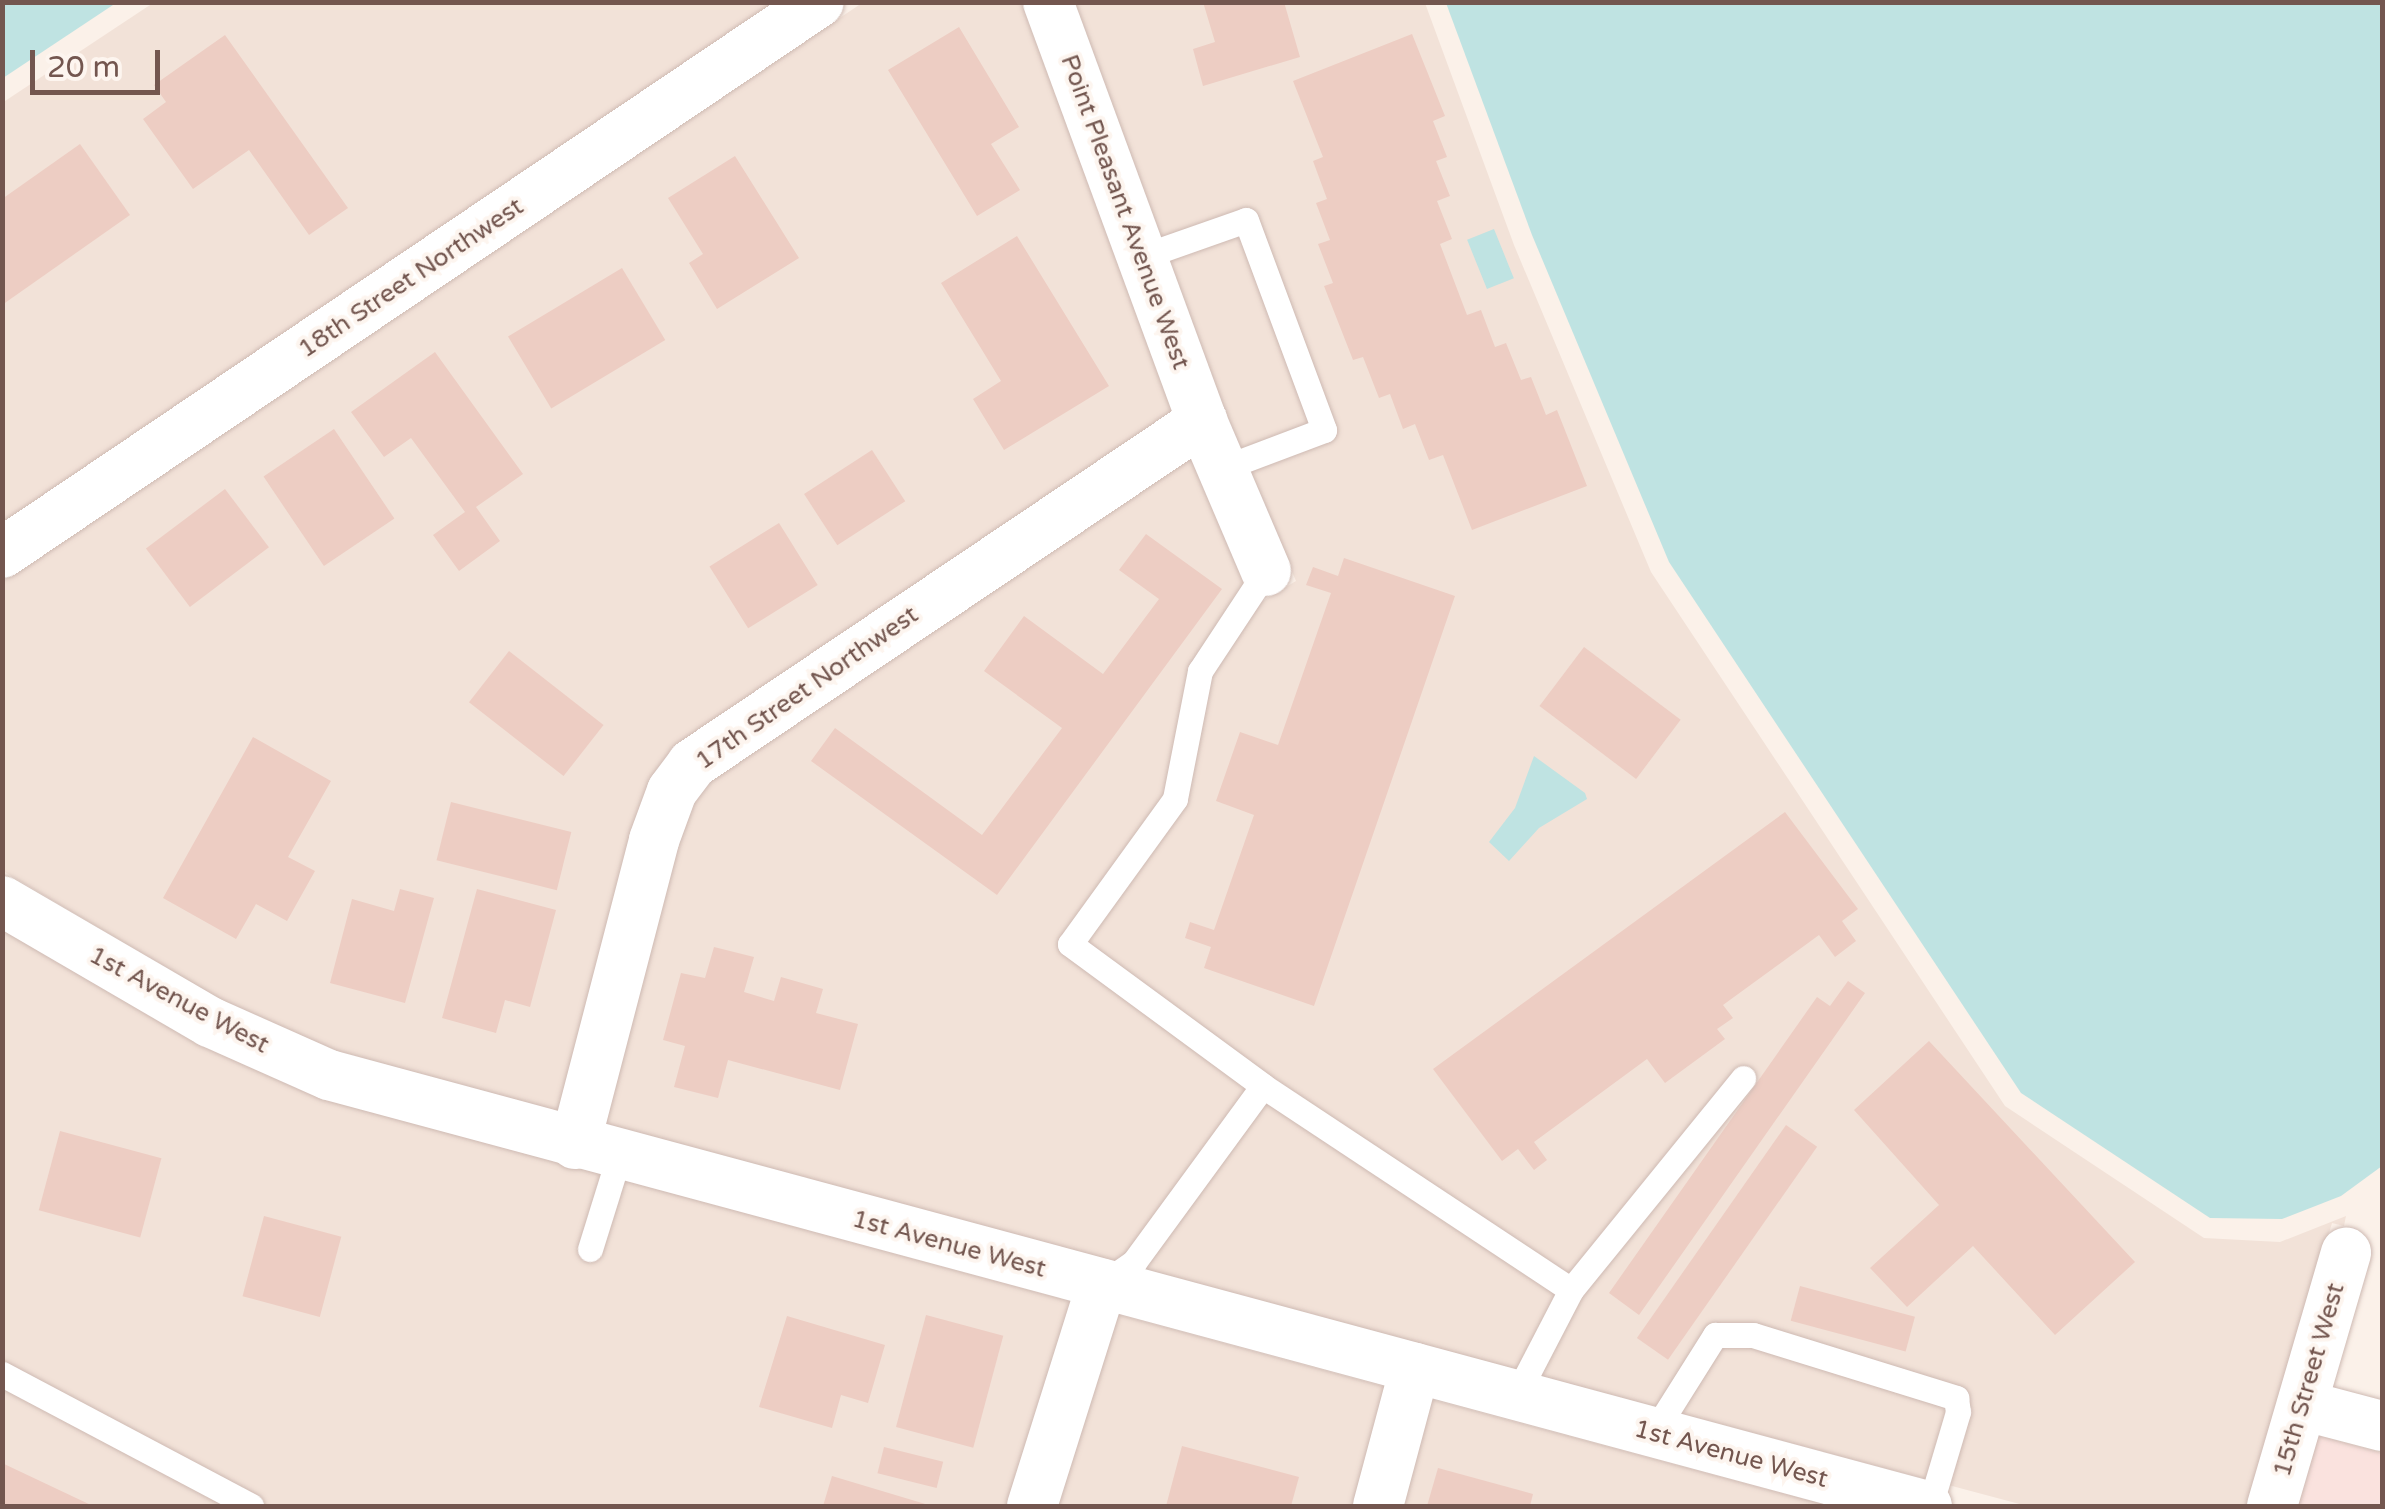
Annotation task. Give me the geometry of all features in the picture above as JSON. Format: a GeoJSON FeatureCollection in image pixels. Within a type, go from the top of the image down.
{"type":"FeatureCollection","features":[{"type":"Feature","properties":{"kind":"street","name":"18th Street Northwest"},"geometry":{"type":"LineString","coordinates":[[2,553],[819,2]]}},
{"type":"Feature","properties":{"kind":"street","name":"Point Pleasant Avenue West"},"geometry":{"type":"LineString","coordinates":[[1048,2],[1221,470],[1266,571]]}},
{"type":"Feature","properties":{"kind":"street","name":"17th Street Northwest"},"geometry":{"type":"LineString","coordinates":[[597,1150],[654,840],[672,791],[692,764],[1202,420]]}},
{"type":"Feature","properties":{"kind":"street","name":"1st Avenue West"},"geometry":{"type":"LineString","coordinates":[[2,901],[210,1022],[329,1074],[597,1150],[1929,1506]]}},
{"type":"Feature","properties":{"kind":"street","name":"15th Street West"},"geometry":{"type":"LineString","coordinates":[[2272,1506],[2346,1253]]}},
{"type":"Feature","properties":{"kind":"street"},"geometry":{"type":"LineString","coordinates":[[1032,1506],[1102,1284]]}},
{"type":"Feature","properties":{"kind":"street"},"geometry":{"type":"LineString","coordinates":[[1378,1506],[1414,1368]]}},
{"type":"Feature","properties":{"kind":"street"},"geometry":{"type":"LineString","coordinates":[[2302,1404],[2382,1426]]}},
{"type":"Feature","properties":{"kind":"lane"},"geometry":{"type":"LineString","coordinates":[[1142,257],[1246,220],[1324,430],[1221,470]]}},
{"type":"Feature","properties":{"kind":"lane"},"geometry":{"type":"LineString","coordinates":[[1266,571],[1200,672],[1175,800],[1070,944],[1263,1086],[1571,1290]]}},
{"type":"Feature","properties":{"kind":"lane"},"geometry":{"type":"LineString","coordinates":[[1516,1396],[1571,1290],[1742,1078]]}},
{"type":"Feature","properties":{"kind":"lane"},"geometry":{"type":"LineString","coordinates":[[1102,1284],[1134,1262],[1263,1086]]}},
{"type":"Feature","properties":{"kind":"lane"},"geometry":{"type":"LineString","coordinates":[[590,1249],[597,1150]]}},
{"type":"Feature","properties":{"kind":"lane"},"geometry":{"type":"LineString","coordinates":[[1654,1432],[1715,1335],[1753,1335],[1956,1398],[1958,1412],[1929,1506]]}},
{"type":"Feature","properties":{"kind":"lane"},"geometry":{"type":"LineString","coordinates":[[2,1374],[251,1506]]}},
{"type":"Feature","properties":{"kind":"shaded area"},"geometry":{"type":"Polygon","coordinates":[[[153,3],[777,3],[3,524],[2,103],[153,3]]]}},
{"type":"Feature","properties":{"kind":"shaded area"},"geometry":{"type":"Polygon","coordinates":[[[862,3],[1023,3],[1173,411],[675,749],[560,1114],[338,1051],[272,1024],[221,1000],[3,871],[2,582],[862,3]]]}},
{"type":"Feature","properties":{"kind":"shaded area"},"geometry":{"type":"Polygon","coordinates":[[[1073,3],[1425,3],[1514,245],[1651,572],[2005,1106],[2204,1238],[2280,1242],[2346,1216],[2344,1226],[2332,1223],[2248,1506],[2027,1506],[603,1125],[675,847],[692,803],[707,783],[1191,457],[1256,605],[1296,581],[1222,408],[1073,3]]]}},
{"type":"Feature","properties":{"kind":"shaded area"},"geometry":{"type":"Polygon","coordinates":[[[3,930],[199,1045],[323,1099],[1073,1302],[1008,1506],[3,1506],[3,930]]]}},
{"type":"Feature","properties":{"kind":"shaded area"},"geometry":{"type":"Polygon","coordinates":[[[1116,1314],[1386,1387],[1354,1506],[1056,1506],[1116,1314]]]}},
{"type":"Feature","properties":{"kind":"shaded area"},"geometry":{"type":"Polygon","coordinates":[[[1430,1399],[1830,1506],[1401,1506],[1430,1399]]]}},
{"type":"Feature","properties":{"kind":"shaded area"},"geometry":{"type":"Polygon","coordinates":[[[2316,1435],[2382,1453],[2382,1506],[2296,1506],[2316,1435]]]}},
{"type":"Feature","properties":{"kind":"water"},"geometry":{"type":"Polygon","coordinates":[[[3,2],[116,2],[116,3],[3,78],[3,2]]]}},
{"type":"Feature","properties":{"kind":"water"},"geometry":{"type":"Polygon","coordinates":[[[1446,3],[2382,3],[2382,1166],[2341,1196],[2282,1219],[2210,1218],[2021,1093],[1669,562],[1532,235],[1446,3]]]}},
{"type":"Feature","properties":{"kind":"water"},"geometry":{"type":"Polygon","coordinates":[[[1494,229],[1514,278],[1487,289],[1467,240],[1494,229]]]}},
{"type":"Feature","properties":{"kind":"water"},"geometry":{"type":"Polygon","coordinates":[[[1534,756],[1585,793],[1587,799],[1539,828],[1509,861],[1489,842],[1515,808],[1534,756]]]}},
{"type":"Feature","properties":{"kind":"building"},"geometry":{"type":"Polygon","coordinates":[[[1203,2],[1284,2],[1300,57],[1203,86],[1193,49],[1215,42],[1203,2]]]}},
{"type":"Feature","properties":{"kind":"building"},"geometry":{"type":"Polygon","coordinates":[[[959,27],[1019,127],[991,144],[1020,190],[977,216],[888,70],[959,27]]]}},
{"type":"Feature","properties":{"kind":"building"},"geometry":{"type":"Polygon","coordinates":[[[1412,34],[1445,116],[1433,121],[1447,157],[1436,161],[1450,196],[1437,201],[1452,239],[1440,244],[1467,315],[1481,310],[1495,347],[1506,343],[1521,380],[1531,377],[1546,415],[1557,410],[1587,486],[1472,530],[1443,455],[1429,460],[1415,424],[1403,429],[1390,394],[1379,398],[1363,357],[1353,360],[1324,286],[1333,283],[1318,244],[1330,240],[1316,203],[1327,199],[1313,161],[1323,157],[1293,81],[1412,34]]]}},
{"type":"Feature","properties":{"kind":"building"},"geometry":{"type":"Polygon","coordinates":[[[225,35],[348,208],[309,235],[249,150],[193,189],[143,119],[166,102],[154,85],[225,35]]]}},
{"type":"Feature","properties":{"kind":"building"},"geometry":{"type":"Polygon","coordinates":[[[80,144],[130,215],[2,305],[2,199],[80,144]]]}},
{"type":"Feature","properties":{"kind":"building"},"geometry":{"type":"Polygon","coordinates":[[[735,156],[799,258],[717,309],[689,263],[703,254],[668,198],[735,156]]]}},
{"type":"Feature","properties":{"kind":"building"},"geometry":{"type":"Polygon","coordinates":[[[1017,236],[1109,386],[1004,450],[973,399],[1001,381],[941,283],[1017,236]]]}},
{"type":"Feature","properties":{"kind":"building"},"geometry":{"type":"Polygon","coordinates":[[[622,268],[665,340],[551,409],[508,337],[622,268]]]}},
{"type":"Feature","properties":{"kind":"building"},"geometry":{"type":"Polygon","coordinates":[[[435,352],[523,474],[476,507],[500,541],[459,571],[433,535],[465,512],[411,438],[384,457],[351,412],[435,352]]]}},
{"type":"Feature","properties":{"kind":"building"},"geometry":{"type":"Polygon","coordinates":[[[334,429],[394,519],[324,566],[264,477],[334,429]]]}},
{"type":"Feature","properties":{"kind":"building"},"geometry":{"type":"Polygon","coordinates":[[[872,450],[905,501],[837,545],[804,494],[872,450]]]}},
{"type":"Feature","properties":{"kind":"building"},"geometry":{"type":"Polygon","coordinates":[[[225,489],[269,547],[190,607],[146,549],[225,489]]]}},
{"type":"Feature","properties":{"kind":"building"},"geometry":{"type":"Polygon","coordinates":[[[779,523],[818,585],[748,628],[709,566],[779,523]]]}},
{"type":"Feature","properties":{"kind":"building"},"geometry":{"type":"Polygon","coordinates":[[[1146,534],[1222,589],[997,895],[811,761],[835,728],[982,835],[1062,728],[984,671],[1024,616],[1103,674],[1159,599],[1119,570],[1146,534]]]}},
{"type":"Feature","properties":{"kind":"building"},"geometry":{"type":"Polygon","coordinates":[[[1344,558],[1455,596],[1314,1006],[1204,968],[1211,947],[1185,938],[1190,922],[1214,930],[1254,815],[1216,801],[1240,732],[1278,745],[1331,593],[1306,585],[1313,567],[1338,576],[1344,558]]]}},
{"type":"Feature","properties":{"kind":"building"},"geometry":{"type":"Polygon","coordinates":[[[1584,647],[1681,720],[1636,779],[1539,706],[1584,647]]]}},
{"type":"Feature","properties":{"kind":"building"},"geometry":{"type":"Polygon","coordinates":[[[509,651],[604,725],[564,776],[469,702],[509,651]]]}},
{"type":"Feature","properties":{"kind":"building"},"geometry":{"type":"Polygon","coordinates":[[[253,737],[331,781],[288,857],[315,871],[287,921],[256,904],[236,939],[163,898],[253,737]]]}},
{"type":"Feature","properties":{"kind":"building"},"geometry":{"type":"Polygon","coordinates":[[[451,802],[571,832],[557,890],[436,860],[451,802]]]}},
{"type":"Feature","properties":{"kind":"building"},"geometry":{"type":"Polygon","coordinates":[[[1785,812],[1858,909],[1842,921],[1856,941],[1835,957],[1819,935],[1723,1005],[1733,1018],[1717,1029],[1725,1039],[1665,1083],[1647,1059],[1534,1142],[1547,1160],[1534,1170],[1518,1149],[1502,1161],[1433,1069],[1785,812]]]}},
{"type":"Feature","properties":{"kind":"building"},"geometry":{"type":"Polygon","coordinates":[[[400,889],[434,898],[405,1003],[330,983],[352,899],[394,911],[400,889]]]}},
{"type":"Feature","properties":{"kind":"building"},"geometry":{"type":"Polygon","coordinates":[[[477,889],[556,910],[530,1007],[505,1000],[496,1033],[442,1018],[477,889]]]}},
{"type":"Feature","properties":{"kind":"building"},"geometry":{"type":"Polygon","coordinates":[[[714,947],[754,957],[744,992],[774,1001],[781,977],[823,989],[816,1013],[858,1024],[840,1090],[728,1060],[718,1098],[674,1087],[685,1046],[663,1040],[681,973],[705,978],[714,947]]]}},
{"type":"Feature","properties":{"kind":"building"},"geometry":{"type":"Polygon","coordinates":[[[1848,981],[1865,993],[1639,1315],[1609,1293],[1817,997],[1830,1006],[1848,981]]]}},
{"type":"Feature","properties":{"kind":"building"},"geometry":{"type":"Polygon","coordinates":[[[1929,1041],[2135,1262],[2055,1335],[1973,1246],[1907,1307],[1870,1268],[1939,1205],[1854,1110],[1929,1041]]]}},
{"type":"Feature","properties":{"kind":"building"},"geometry":{"type":"Polygon","coordinates":[[[1786,1125],[1817,1147],[1668,1360],[1637,1338],[1786,1125]]]}},
{"type":"Feature","properties":{"kind":"building"},"geometry":{"type":"Polygon","coordinates":[[[60,1131],[161,1158],[140,1237],[39,1210],[60,1131]]]}},
{"type":"Feature","properties":{"kind":"building"},"geometry":{"type":"Polygon","coordinates":[[[264,1216],[341,1237],[320,1317],[243,1296],[264,1216]]]}},
{"type":"Feature","properties":{"kind":"building"},"geometry":{"type":"Polygon","coordinates":[[[1800,1286],[1915,1317],[1906,1352],[1791,1321],[1800,1286]]]}},
{"type":"Feature","properties":{"kind":"building"},"geometry":{"type":"Polygon","coordinates":[[[926,1315],[1003,1336],[973,1448],[896,1427],[926,1315]]]}},
{"type":"Feature","properties":{"kind":"building"},"geometry":{"type":"Polygon","coordinates":[[[787,1316],[885,1345],[868,1403],[841,1395],[832,1428],[759,1407],[787,1316]]]}},
{"type":"Feature","properties":{"kind":"building"},"geometry":{"type":"Polygon","coordinates":[[[1182,1446],[1299,1477],[1291,1506],[1166,1506],[1182,1446]]]}},
{"type":"Feature","properties":{"kind":"building"},"geometry":{"type":"Polygon","coordinates":[[[884,1447],[943,1462],[937,1488],[877,1473],[884,1447]]]}},
{"type":"Feature","properties":{"kind":"building"},"geometry":{"type":"Polygon","coordinates":[[[2,1463],[93,1506],[2,1506],[2,1463]]]}},
{"type":"Feature","properties":{"kind":"building"},"geometry":{"type":"Polygon","coordinates":[[[1438,1468],[1533,1494],[1530,1506],[1427,1506],[1438,1468]]]}},
{"type":"Feature","properties":{"kind":"building"},"geometry":{"type":"Polygon","coordinates":[[[832,1476],[932,1506],[823,1506],[832,1476]]]}}]}
